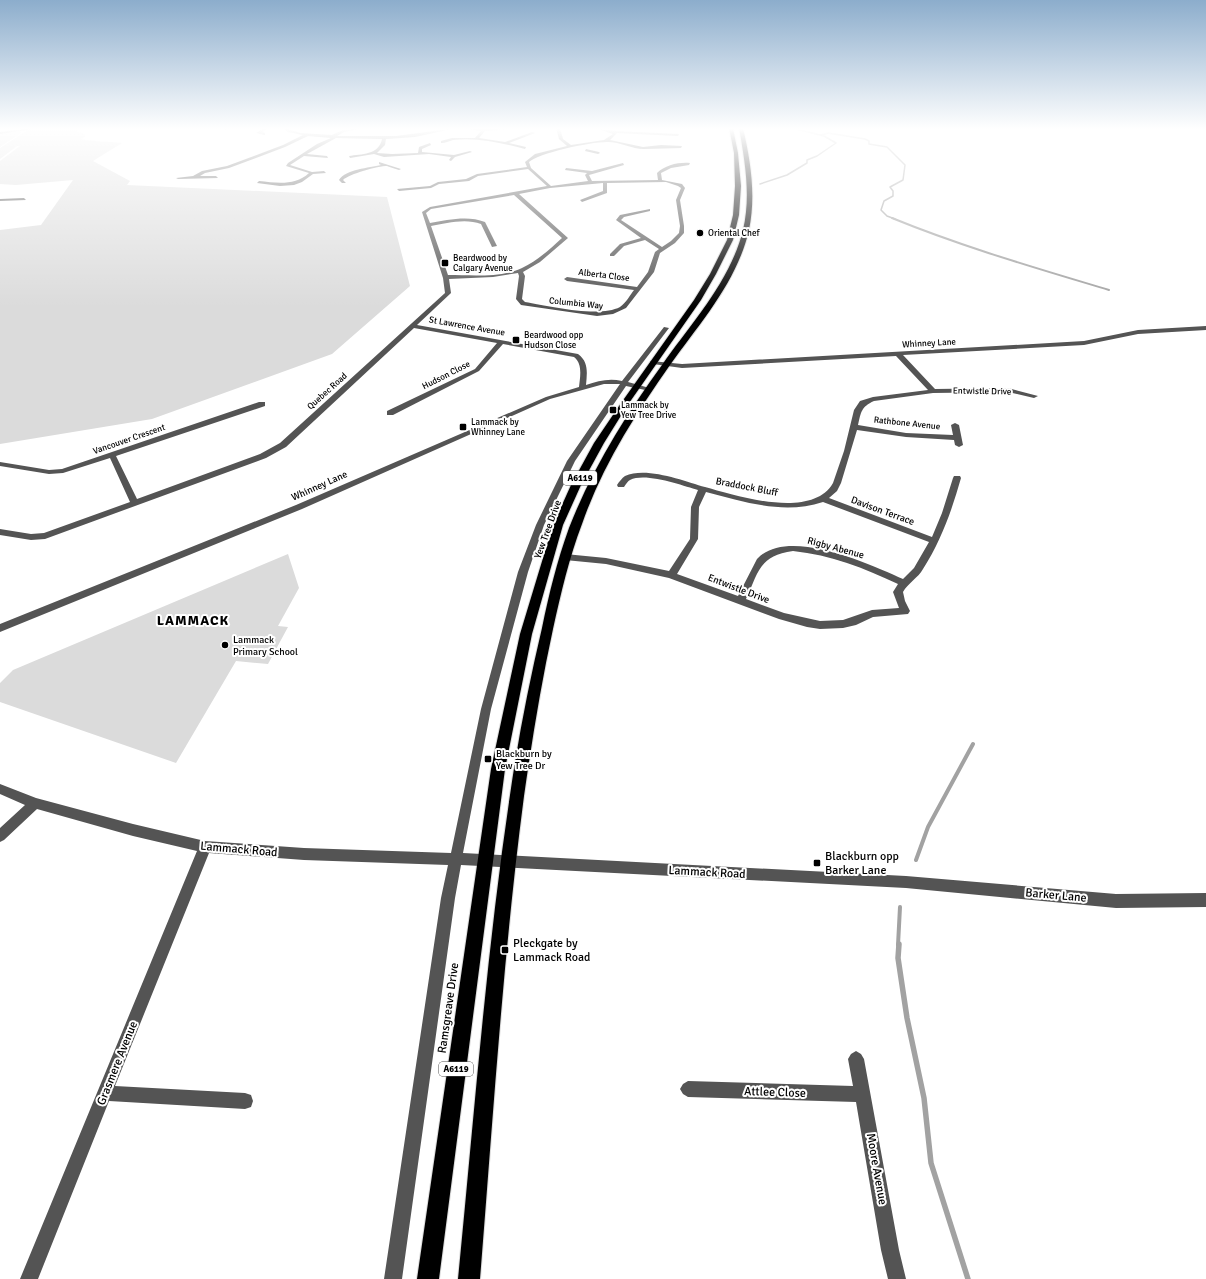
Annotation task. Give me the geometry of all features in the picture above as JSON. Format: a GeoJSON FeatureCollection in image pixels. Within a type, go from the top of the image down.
{"type":"FeatureCollection","features":[{"type":"Feature","properties":{"kind":"highway","name":"Yew Tree Drive"},"geometry":{"type":"LineString","coordinates":[[486,860],[498,769],[509,708],[526,634],[558,525],[576,485],[599,443],[636,386],[684,320],[713,274],[725,251],[733,229],[738,201],[738,188]]}},
{"type":"Feature","properties":{"kind":"highway","name":"A6119"},"geometry":{"type":"LineString","coordinates":[[469,1279],[508,861],[529,714],[551,610],[565,557],[592,486],[608,454],[666,365],[727,276],[739,252],[746,231],[750,202],[750,188]]}},
{"type":"Feature","properties":{"kind":"highway"},"geometry":{"type":"LineString","coordinates":[[738,201],[750,202]]}},
{"type":"Feature","properties":{"kind":"highway"},"geometry":{"type":"LineString","coordinates":[[725,251],[739,252]]}},
{"type":"Feature","properties":{"kind":"highway"},"geometry":{"type":"LineString","coordinates":[[548,555],[565,557]]}},
{"type":"Feature","properties":{"kind":"highway","name":"Ramsgreave Drive"},"geometry":{"type":"LineString","coordinates":[[428,1279],[486,860]]}},
{"type":"Feature","properties":{"kind":"street"},"geometry":{"type":"LineString","coordinates":[[399,190],[424,188]]}},
{"type":"Feature","properties":{"kind":"street","name":"Quebec Road"},"geometry":{"type":"LineString","coordinates":[[0,532],[31,537],[41,537],[277,450],[414,326],[448,293],[449,290],[446,277],[424,211],[430,208],[546,188]]}},
{"type":"Feature","properties":{"kind":"street"},"geometry":{"type":"LineString","coordinates":[[582,200],[602,194],[604,188]]}},
{"type":"Feature","properties":{"kind":"street","name":"Columbia Way"},"geometry":{"type":"LineString","coordinates":[[520,271],[522,276],[519,301],[523,304],[592,314],[606,314],[618,311],[624,307],[651,272],[658,252],[673,242],[681,233],[682,226],[678,200],[683,188]]}},
{"type":"Feature","properties":{"kind":"street"},"geometry":{"type":"LineString","coordinates":[[446,277],[499,274],[520,271],[565,238],[515,193]]}},
{"type":"Feature","properties":{"kind":"street"},"geometry":{"type":"LineString","coordinates":[[0,200],[24,199]]}},
{"type":"Feature","properties":{"kind":"street"},"geometry":{"type":"LineString","coordinates":[[648,210],[622,216],[618,220],[662,249]]}},
{"type":"Feature","properties":{"kind":"street"},"geometry":{"type":"LineString","coordinates":[[428,225],[468,220],[481,221],[494,246]]}},
{"type":"Feature","properties":{"kind":"street"},"geometry":{"type":"LineString","coordinates":[[612,255],[622,245],[645,238]]}},
{"type":"Feature","properties":{"kind":"street","name":"Alberta Close"},"geometry":{"type":"LineString","coordinates":[[567,279],[639,288]]}},
{"type":"Feature","properties":{"kind":"street","name":"St Lawrence Avenue"},"geometry":{"type":"LineString","coordinates":[[414,326],[572,353],[580,356],[583,365],[582,387]]}},
{"type":"Feature","properties":{"kind":"street"},"geometry":{"type":"LineString","coordinates":[[393,1279],[448,898],[455,860],[486,709],[525,566],[540,525],[571,461],[624,383],[666,328]]}},
{"type":"Feature","properties":{"kind":"street","name":"Whinney Lane"},"geometry":{"type":"LineString","coordinates":[[653,362],[682,366],[1084,343],[1138,332],[1206,328]]}},
{"type":"Feature","properties":{"kind":"street","name":"Hudson Close"},"geometry":{"type":"LineString","coordinates":[[390,413],[477,370],[502,341]]}},
{"type":"Feature","properties":{"kind":"street"},"geometry":{"type":"LineString","coordinates":[[898,354],[933,391]]}},
{"type":"Feature","properties":{"kind":"street","name":"Whinney Lane"},"geometry":{"type":"LineString","coordinates":[[0,628],[299,507],[531,404],[582,387],[604,382],[624,383],[650,389]]}},
{"type":"Feature","properties":{"kind":"street","name":"Entwistle Drive"},"geometry":{"type":"LineString","coordinates":[[933,391],[1008,390],[1034,396]]}},
{"type":"Feature","properties":{"kind":"street"},"geometry":{"type":"LineString","coordinates":[[824,499],[838,482],[858,410],[863,403],[873,399],[933,391]]}},
{"type":"Feature","properties":{"kind":"street","name":"Vancouver Crescent"},"geometry":{"type":"LineString","coordinates":[[0,464],[56,473],[262,404]]}},
{"type":"Feature","properties":{"kind":"street","name":"Rathbone Avenue"},"geometry":{"type":"LineString","coordinates":[[854,427],[906,435],[934,436],[958,442],[955,425]]}},
{"type":"Feature","properties":{"kind":"street"},"geometry":{"type":"LineString","coordinates":[[112,455],[135,503]]}},
{"type":"Feature","properties":{"kind":"street"},"geometry":{"type":"LineString","coordinates":[[621,484],[633,472],[703,488]]}},
{"type":"Feature","properties":{"kind":"street"},"geometry":{"type":"LineString","coordinates":[[903,583],[916,572],[935,541],[943,521],[956,478]]}},
{"type":"Feature","properties":{"kind":"street","name":"Braddock Bluff"},"geometry":{"type":"LineString","coordinates":[[671,575],[694,538],[695,507],[703,488],[748,500],[771,504],[806,504],[824,499]]}},
{"type":"Feature","properties":{"kind":"street","name":"Davison Terrace"},"geometry":{"type":"LineString","coordinates":[[824,499],[935,541]]}},
{"type":"Feature","properties":{"kind":"street","name":"Rigby Abenue"},"geometry":{"type":"LineString","coordinates":[[740,601],[761,559],[769,553],[789,548],[815,550],[852,561],[903,583]]}},
{"type":"Feature","properties":{"kind":"street","name":"Entwistle Drive"},"geometry":{"type":"LineString","coordinates":[[565,557],[606,562],[671,575],[794,620],[820,625],[843,624],[853,622],[872,614],[905,611],[900,601],[898,592],[903,583]]}},
{"type":"Feature","properties":{"kind":"street","name":"Lammack Road"},"geometry":{"type":"LineString","coordinates":[[0,789],[35,803],[133,830],[205,847],[304,854],[508,861],[906,882]]}},
{"type":"Feature","properties":{"kind":"street"},"geometry":{"type":"LineString","coordinates":[[0,836],[35,803]]}},
{"type":"Feature","properties":{"kind":"street","name":"Grasmere Avenue"},"geometry":{"type":"LineString","coordinates":[[29,1279],[205,847]]}},
{"type":"Feature","properties":{"kind":"street","name":"Barker Lane"},"geometry":{"type":"LineString","coordinates":[[906,882],[1116,901],[1206,900]]}},
{"type":"Feature","properties":{"kind":"street","name":"Moore Avenue"},"geometry":{"type":"LineString","coordinates":[[856,1059],[890,1250],[897,1279]]}},
{"type":"Feature","properties":{"kind":"street","name":"Attlee Close"},"geometry":{"type":"LineString","coordinates":[[688,1089],[863,1094]]}},
{"type":"Feature","properties":{"kind":"street"},"geometry":{"type":"LineString","coordinates":[[105,1093],[245,1101]]}},
{"type":"Feature","properties":{"kind":"shaded area"},"geometry":{"type":"Polygon","coordinates":[[[68,188],[185,188],[387,197],[410,286],[332,354],[152,419],[0,444],[0,230],[41,225],[68,188]]]}},
{"type":"Feature","properties":{"kind":"shaded area"},"geometry":{"type":"Polygon","coordinates":[[[288,554],[299,588],[278,626],[288,627],[268,664],[236,661],[176,763],[0,702],[0,683],[13,670],[288,554]]]}},
{"type":"Feature","properties":{"kind":"waterway"},"geometry":{"type":"LineString","coordinates":[[891,188],[893,191],[893,196],[884,201],[881,210],[887,216],[895,219]]}},
{"type":"Feature","properties":{"kind":"waterway"},"geometry":{"type":"LineString","coordinates":[[892,218],[973,248],[1109,290]]}},
{"type":"Feature","properties":{"kind":"waterway"},"geometry":{"type":"LineString","coordinates":[[916,860],[928,827],[973,744]]}},
{"type":"Feature","properties":{"kind":"waterway"},"geometry":{"type":"LineString","coordinates":[[898,945],[900,907]]}},
{"type":"Feature","properties":{"kind":"waterway"},"geometry":{"type":"LineString","coordinates":[[899,944],[898,958],[907,1018],[924,1098],[931,1163],[968,1279]]}},
{"type":"Feature","properties":{"kind":"place","name":"Oriental Chef"},"geometry":{"type":"Point","coordinates":[700,233]}},
{"type":"Feature","properties":{"kind":"place","name":"Beardwood by Calgary Avenue"},"geometry":{"type":"Point","coordinates":[445,263]}},
{"type":"Feature","properties":{"kind":"place","name":"Beardwood opp Hudson Close"},"geometry":{"type":"Point","coordinates":[516,340]}},
{"type":"Feature","properties":{"kind":"place","name":"Lammack by Yew Tree Drive"},"geometry":{"type":"Point","coordinates":[613,410]}},
{"type":"Feature","properties":{"kind":"place","name":"Lammack by Whinney Lane"},"geometry":{"type":"Point","coordinates":[463,427]}},
{"type":"Feature","properties":{"kind":"place","name":"Lammack Primary School"},"geometry":{"type":"Point","coordinates":[225,645]}},
{"type":"Feature","properties":{"kind":"place","name":"Blackburn by Yew Tree Dr"},"geometry":{"type":"Point","coordinates":[488,759]}},
{"type":"Feature","properties":{"kind":"place","name":"Blackburn opp Barker Lane"},"geometry":{"type":"Point","coordinates":[817,863]}},
{"type":"Feature","properties":{"kind":"place","name":"Pleckgate by Lammack Road"},"geometry":{"type":"Point","coordinates":[505,950]}},
{"type":"Feature","properties":{"kind":"district","name":"LAMMACK"},"geometry":{"type":"Point","coordinates":[193,620]}}]}
